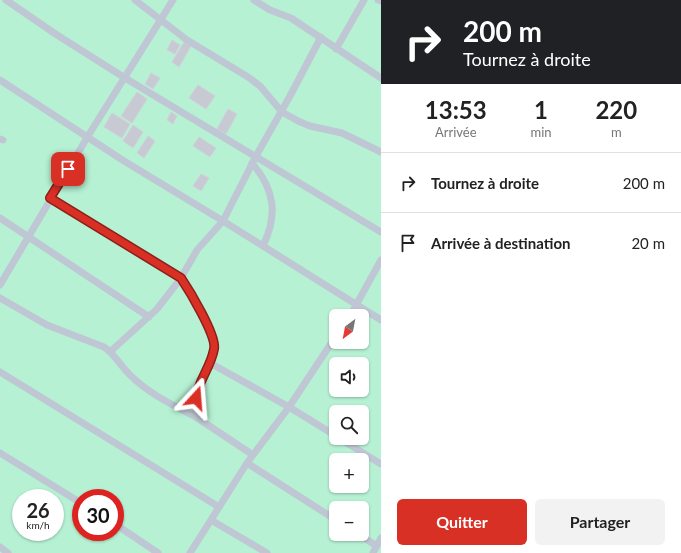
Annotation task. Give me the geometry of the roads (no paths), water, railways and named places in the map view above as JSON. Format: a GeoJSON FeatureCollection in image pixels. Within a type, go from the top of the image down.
{"type":"FeatureCollection","features":[{"type":"Feature","properties":{"kind":"street"},"geometry":{"type":"LineString","coordinates":[[6,0],[57,35],[125,78],[381,232]]}},
{"type":"Feature","properties":{"kind":"street"},"geometry":{"type":"LineString","coordinates":[[135,0],[187,40],[248,77],[260,86],[282,112],[298,122],[342,133],[381,152]]}},
{"type":"Feature","properties":{"kind":"street"},"geometry":{"type":"LineString","coordinates":[[0,285],[50,198],[173,0]]}},
{"type":"Feature","properties":{"kind":"street"},"geometry":{"type":"LineString","coordinates":[[254,0],[270,10],[291,18],[381,78]]}},
{"type":"Feature","properties":{"kind":"street"},"geometry":{"type":"LineString","coordinates":[[336,49],[364,0]]}},
{"type":"Feature","properties":{"kind":"street"},"geometry":{"type":"LineString","coordinates":[[111,351],[149,317],[181,278],[197,250],[223,221],[252,163],[282,112],[321,37]]}},
{"type":"Feature","properties":{"kind":"street"},"geometry":{"type":"LineString","coordinates":[[0,80],[88,136],[124,162],[223,221],[381,320]]}},
{"type":"Feature","properties":{"kind":"street"},"geometry":{"type":"LineString","coordinates":[[252,163],[263,176],[267,185],[272,210],[271,230],[263,246]]}},
{"type":"Feature","properties":{"kind":"street"},"geometry":{"type":"LineString","coordinates":[[50,198],[181,278],[214,336],[215,348],[210,363],[197,388],[196,417]]}},
{"type":"Feature","properties":{"kind":"street"},"geometry":{"type":"LineString","coordinates":[[0,218],[149,317]]}},
{"type":"Feature","properties":{"kind":"street"},"geometry":{"type":"LineString","coordinates":[[354,309],[381,260]]}},
{"type":"Feature","properties":{"kind":"street"},"geometry":{"type":"LineString","coordinates":[[0,298],[47,325],[98,344],[111,351],[128,374],[144,388],[163,401],[196,417],[253,455]]}},
{"type":"Feature","properties":{"kind":"street"},"geometry":{"type":"LineString","coordinates":[[0,307],[9,304]]}},
{"type":"Feature","properties":{"kind":"street"},"geometry":{"type":"LineString","coordinates":[[190,553],[247,463],[289,407],[329,347]]}},
{"type":"Feature","properties":{"kind":"street"},"geometry":{"type":"LineString","coordinates":[[210,363],[289,407],[329,432]]}},
{"type":"Feature","properties":{"kind":"street"},"geometry":{"type":"LineString","coordinates":[[0,372],[219,507]]}},
{"type":"Feature","properties":{"kind":"street"},"geometry":{"type":"LineString","coordinates":[[350,445],[381,464]]}},
{"type":"Feature","properties":{"kind":"street"},"geometry":{"type":"LineString","coordinates":[[0,453],[72,497]]}},
{"type":"Feature","properties":{"kind":"street"},"geometry":{"type":"LineString","coordinates":[[247,463],[329,516]]}},
{"type":"Feature","properties":{"kind":"street"},"geometry":{"type":"LineString","coordinates":[[211,520],[267,553]]}},
{"type":"Feature","properties":{"kind":"street"},"geometry":{"type":"LineString","coordinates":[[124,530],[158,553]]}},
{"type":"Feature","properties":{"kind":"street"},"geometry":{"type":"LineString","coordinates":[[373,553],[381,538]]}},
{"type":"Feature","properties":{"kind":"street"},"geometry":{"type":"LineString","coordinates":[[369,541],[377,546]]}},
{"type":"Feature","properties":{"kind":"street"},"geometry":{"type":"LineString","coordinates":[[0,547],[8,553]]}}]}
